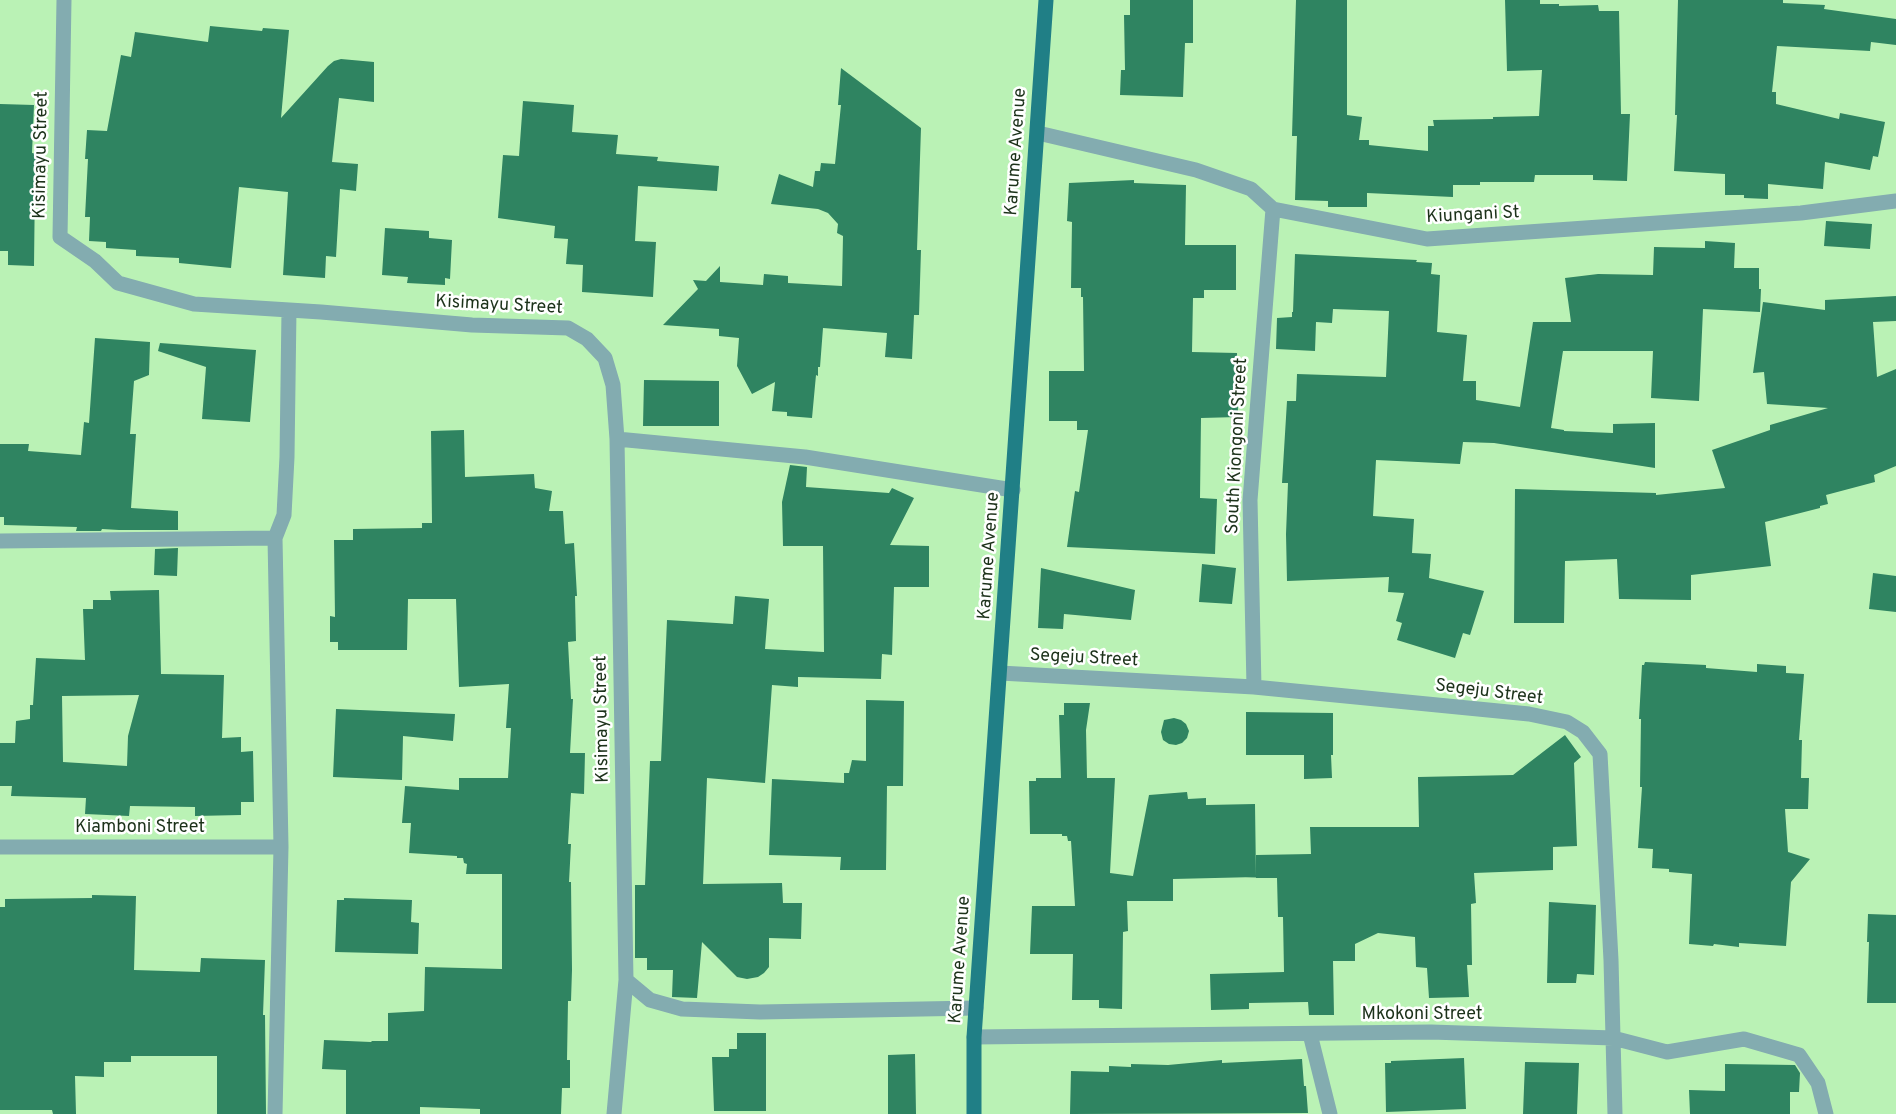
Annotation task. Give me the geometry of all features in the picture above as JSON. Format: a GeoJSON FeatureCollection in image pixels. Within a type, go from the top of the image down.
{"type":"FeatureCollection","features":[{"type":"Feature","properties":{"kind":"main road","name":"Karume Avenue"},"geometry":{"type":"LineString","coordinates":[[974,1114],[974,1037],[1046,0]]}},
{"type":"Feature","properties":{"kind":"street","name":"Kisimayu Street"},"geometry":{"type":"LineString","coordinates":[[64,0],[60,237],[96,261],[118,283],[194,304],[472,325],[568,328],[587,339],[605,358],[613,385],[617,439],[626,980],[614,1114]]}},
{"type":"Feature","properties":{"kind":"street"},"geometry":{"type":"LineString","coordinates":[[1038,133],[1196,170],[1251,188],[1273,208]]}},
{"type":"Feature","properties":{"kind":"street","name":"Kiungani St"},"geometry":{"type":"LineString","coordinates":[[1273,208],[1427,239],[1801,213],[1896,201]]}},
{"type":"Feature","properties":{"kind":"street","name":"South Kiongoni Street"},"geometry":{"type":"LineString","coordinates":[[1254,687],[1250,500],[1273,208]]}},
{"type":"Feature","properties":{"kind":"street"},"geometry":{"type":"LineString","coordinates":[[275,1114],[281,847],[275,538],[284,515],[287,457],[289,310]]}},
{"type":"Feature","properties":{"kind":"street"},"geometry":{"type":"LineString","coordinates":[[617,439],[805,457],[1013,490]]}},
{"type":"Feature","properties":{"kind":"street"},"geometry":{"type":"LineString","coordinates":[[0,541],[275,538]]}},
{"type":"Feature","properties":{"kind":"street","name":"Segeju Street"},"geometry":{"type":"LineString","coordinates":[[1000,673],[1254,687],[1529,714],[1567,722],[1583,732],[1600,754],[1615,1114]]}},
{"type":"Feature","properties":{"kind":"street","name":"Kiamboni Street"},"geometry":{"type":"LineString","coordinates":[[0,847],[281,847]]}},
{"type":"Feature","properties":{"kind":"street"},"geometry":{"type":"LineString","coordinates":[[626,980],[650,1000],[682,1009],[760,1012],[976,1008]]}},
{"type":"Feature","properties":{"kind":"street","name":"Mkokoni Street"},"geometry":{"type":"LineString","coordinates":[[974,1037],[1431,1032],[1613,1038],[1667,1052],[1744,1039],[1799,1055],[1818,1083],[1826,1114]]}},
{"type":"Feature","properties":{"kind":"street"},"geometry":{"type":"LineString","coordinates":[[1310,1034],[1330,1114]]}},
{"type":"Feature","properties":{"kind":"building"},"geometry":{"type":"Polygon","coordinates":[[[1130,0],[1193,0],[1193,43],[1185,43],[1183,97],[1120,95],[1121,70],[1125,70],[1124,15],[1130,15],[1130,0]]]}},
{"type":"Feature","properties":{"kind":"building"},"geometry":{"type":"Polygon","coordinates":[[[1296,0],[1347,0],[1347,115],[1362,117],[1359,140],[1369,140],[1369,145],[1428,151],[1428,126],[1434,126],[1433,120],[1539,116],[1542,70],[1507,71],[1505,0],[1540,0],[1540,4],[1559,4],[1559,6],[1598,5],[1599,11],[1619,11],[1621,114],[1630,114],[1627,181],[1593,180],[1593,175],[1535,175],[1534,182],[1480,182],[1480,185],[1453,185],[1453,197],[1367,193],[1367,207],[1328,207],[1328,201],[1295,200],[1297,136],[1292,136],[1296,0]]]}},
{"type":"Feature","properties":{"kind":"building"},"geometry":{"type":"Polygon","coordinates":[[[1678,0],[1783,0],[1783,3],[1825,5],[1824,9],[1896,19],[1896,45],[1871,42],[1870,51],[1777,46],[1772,92],[1776,92],[1776,104],[1839,119],[1840,113],[1885,122],[1878,157],[1873,156],[1870,170],[1825,162],[1823,189],[1768,184],[1768,199],[1744,198],[1744,195],[1725,195],[1725,174],[1674,171],[1677,115],[1675,115],[1678,0]]]}},
{"type":"Feature","properties":{"kind":"building"},"geometry":{"type":"Polygon","coordinates":[[[210,26],[262,31],[263,28],[289,30],[281,118],[334,61],[341,59],[374,62],[374,102],[339,98],[332,162],[358,164],[356,191],[340,189],[336,257],[326,256],[325,278],[283,275],[288,192],[239,187],[231,268],[179,263],[179,258],[136,256],[136,250],[106,248],[106,242],[89,241],[90,217],[85,217],[88,159],[85,159],[87,130],[107,131],[121,55],[131,57],[135,32],[208,42],[210,26]]]}},
{"type":"Feature","properties":{"kind":"building"},"geometry":{"type":"Polygon","coordinates":[[[841,68],[921,128],[917,250],[921,250],[919,315],[914,315],[912,359],[885,357],[887,333],[823,328],[820,367],[818,367],[818,376],[816,375],[812,418],[787,416],[787,412],[772,411],[775,382],[752,394],[737,366],[739,338],[719,336],[719,329],[663,325],[698,289],[693,280],[706,281],[720,266],[720,282],[763,285],[764,274],[788,276],[788,283],[842,286],[843,236],[837,233],[838,224],[828,213],[818,209],[771,204],[779,174],[813,187],[815,171],[820,171],[821,163],[835,164],[841,105],[838,105],[841,68]]]}},
{"type":"Feature","properties":{"kind":"building"},"geometry":{"type":"Polygon","coordinates":[[[523,101],[574,105],[572,132],[618,135],[616,154],[658,157],[657,161],[719,166],[717,191],[638,186],[635,241],[656,242],[653,297],[582,292],[583,265],[566,264],[568,239],[554,238],[555,226],[498,218],[503,155],[519,156],[523,101]]]}},
{"type":"Feature","properties":{"kind":"building"},"geometry":{"type":"Polygon","coordinates":[[[0,104],[34,105],[32,153],[40,154],[39,180],[35,179],[34,266],[8,265],[8,251],[0,251],[0,104]]]}},
{"type":"Feature","properties":{"kind":"building"},"geometry":{"type":"Polygon","coordinates":[[[1134,180],[1134,183],[1186,185],[1185,245],[1236,245],[1236,290],[1204,290],[1204,298],[1193,298],[1192,352],[1237,353],[1238,417],[1201,418],[1200,498],[1217,499],[1215,554],[1067,547],[1075,491],[1079,492],[1088,430],[1077,430],[1077,421],[1049,421],[1049,371],[1084,371],[1083,297],[1081,297],[1081,288],[1071,288],[1072,222],[1067,221],[1069,183],[1134,180]]]}},
{"type":"Feature","properties":{"kind":"building"},"geometry":{"type":"Polygon","coordinates":[[[1826,221],[1872,224],[1870,249],[1824,246],[1826,221]]]}},
{"type":"Feature","properties":{"kind":"building"},"geometry":{"type":"Polygon","coordinates":[[[385,228],[429,231],[429,238],[452,240],[450,279],[445,278],[445,285],[407,283],[408,277],[382,275],[385,228]]]}},
{"type":"Feature","properties":{"kind":"building"},"geometry":{"type":"Polygon","coordinates":[[[1705,241],[1735,243],[1734,268],[1759,268],[1759,289],[1761,289],[1760,312],[1703,309],[1699,401],[1651,398],[1653,351],[1563,351],[1551,428],[1564,431],[1613,433],[1613,424],[1655,423],[1655,468],[1494,443],[1463,442],[1460,464],[1376,460],[1373,516],[1414,519],[1412,553],[1431,554],[1429,578],[1484,591],[1470,635],[1463,633],[1455,658],[1397,640],[1402,623],[1396,621],[1404,593],[1388,592],[1389,577],[1287,581],[1288,483],[1282,483],[1287,401],[1296,401],[1297,374],[1386,377],[1389,311],[1333,309],[1332,323],[1316,322],[1315,351],[1276,349],[1277,318],[1292,317],[1293,312],[1295,254],[1417,260],[1416,262],[1432,263],[1431,274],[1440,275],[1437,332],[1467,335],[1463,381],[1476,381],[1476,400],[1520,407],[1533,322],[1571,322],[1565,278],[1598,274],[1653,275],[1654,247],[1705,248],[1705,241]]]}},
{"type":"Feature","properties":{"kind":"building"},"geometry":{"type":"Polygon","coordinates":[[[1896,296],[1896,321],[1873,322],[1877,377],[1896,369],[1896,466],[1874,475],[1875,482],[1826,495],[1828,504],[1820,506],[1820,508],[1765,522],[1771,566],[1691,575],[1691,600],[1619,599],[1617,559],[1565,561],[1564,623],[1514,623],[1515,489],[1656,493],[1656,495],[1725,488],[1712,450],[1770,430],[1770,425],[1828,408],[1767,404],[1764,372],[1753,373],[1763,302],[1825,310],[1825,300],[1896,296]]]}},
{"type":"Feature","properties":{"kind":"building"},"geometry":{"type":"Polygon","coordinates":[[[95,338],[150,342],[149,375],[134,381],[130,434],[136,434],[131,508],[178,511],[178,530],[102,529],[101,531],[76,531],[77,527],[4,525],[4,517],[0,517],[0,444],[29,444],[28,451],[81,455],[84,422],[89,423],[95,338]]]}},
{"type":"Feature","properties":{"kind":"building"},"geometry":{"type":"Polygon","coordinates":[[[160,343],[256,350],[250,422],[202,419],[206,367],[158,351],[160,343]]]}},
{"type":"Feature","properties":{"kind":"building"},"geometry":{"type":"Polygon","coordinates":[[[644,380],[719,381],[719,426],[643,426],[644,380]]]}},
{"type":"Feature","properties":{"kind":"building"},"geometry":{"type":"Polygon","coordinates":[[[464,430],[465,477],[534,474],[535,488],[552,491],[549,511],[563,511],[565,544],[574,543],[577,596],[575,596],[576,641],[568,642],[571,699],[573,699],[570,753],[585,753],[584,794],[571,793],[568,844],[571,844],[569,882],[571,882],[572,970],[571,1001],[568,1001],[567,1060],[570,1060],[570,1088],[562,1088],[561,1114],[480,1114],[480,1109],[420,1107],[420,1114],[346,1114],[346,1070],[322,1069],[324,1040],[388,1041],[388,1013],[424,1011],[425,967],[502,969],[502,874],[466,874],[467,864],[464,863],[463,858],[409,853],[411,823],[402,823],[405,786],[459,790],[459,778],[508,778],[511,728],[506,728],[509,684],[459,687],[456,599],[408,599],[407,650],[338,650],[338,642],[330,642],[330,616],[335,617],[334,540],[353,540],[353,529],[422,528],[422,523],[432,523],[431,431],[464,430]]]}},
{"type":"Feature","properties":{"kind":"building"},"geometry":{"type":"Polygon","coordinates":[[[790,465],[807,467],[806,487],[889,493],[892,488],[914,498],[890,545],[929,546],[929,587],[894,587],[892,655],[882,654],[881,679],[798,677],[798,687],[772,685],[765,783],[707,778],[703,884],[782,883],[783,903],[802,903],[801,939],[769,938],[769,967],[758,977],[747,979],[737,977],[702,942],[697,998],[672,997],[673,970],[647,970],[647,958],[635,958],[635,885],[645,885],[650,761],[661,761],[667,620],[733,624],[735,596],[769,599],[765,649],[824,652],[823,546],[783,546],[782,502],[790,465]]]}},
{"type":"Feature","properties":{"kind":"building"},"geometry":{"type":"Polygon","coordinates":[[[178,548],[177,576],[154,575],[155,549],[178,548]]]}},
{"type":"Feature","properties":{"kind":"building"},"geometry":{"type":"Polygon","coordinates":[[[1202,564],[1236,568],[1232,604],[1199,602],[1202,564]]]}},
{"type":"Feature","properties":{"kind":"building"},"geometry":{"type":"Polygon","coordinates":[[[1041,568],[1135,590],[1131,620],[1064,614],[1063,629],[1038,628],[1041,568]]]}},
{"type":"Feature","properties":{"kind":"building"},"geometry":{"type":"Polygon","coordinates":[[[1873,573],[1896,576],[1896,612],[1869,609],[1873,573]]]}},
{"type":"Feature","properties":{"kind":"building"},"geometry":{"type":"Polygon","coordinates":[[[159,590],[161,674],[224,675],[222,738],[241,737],[241,752],[253,751],[254,802],[241,802],[241,815],[195,816],[195,807],[130,806],[129,816],[85,814],[86,798],[11,796],[12,786],[0,786],[0,743],[15,743],[16,721],[30,719],[30,705],[33,705],[36,658],[85,660],[83,609],[93,609],[93,600],[111,600],[110,591],[159,590]],[[139,695],[62,696],[63,762],[127,766],[128,736],[139,695]]]}},
{"type":"Feature","properties":{"kind":"building"},"geometry":{"type":"Polygon","coordinates":[[[1645,662],[1706,665],[1706,668],[1757,672],[1757,664],[1786,666],[1786,673],[1804,674],[1799,740],[1802,740],[1801,778],[1809,778],[1808,809],[1785,809],[1788,852],[1810,859],[1791,882],[1786,946],[1739,943],[1739,947],[1689,944],[1692,874],[1669,872],[1669,869],[1652,868],[1653,849],[1638,848],[1642,787],[1640,787],[1641,719],[1639,719],[1642,665],[1645,662]]]}},
{"type":"Feature","properties":{"kind":"building"},"geometry":{"type":"Polygon","coordinates":[[[866,700],[904,701],[903,786],[887,786],[886,870],[840,870],[841,857],[769,855],[772,779],[844,783],[844,773],[849,773],[852,760],[866,761],[866,700]]]}},
{"type":"Feature","properties":{"kind":"building"},"geometry":{"type":"Polygon","coordinates":[[[1064,703],[1090,703],[1086,730],[1087,778],[1115,778],[1110,873],[1133,876],[1149,795],[1187,792],[1188,799],[1206,798],[1206,805],[1255,804],[1256,877],[1173,879],[1173,901],[1127,901],[1128,931],[1123,932],[1122,1009],[1099,1008],[1099,1000],[1072,1000],[1073,954],[1030,954],[1032,906],[1075,906],[1071,841],[1068,841],[1067,836],[1062,836],[1062,834],[1030,834],[1029,781],[1036,781],[1036,778],[1061,778],[1059,715],[1064,715],[1064,703]]]}},
{"type":"Feature","properties":{"kind":"building"},"geometry":{"type":"Polygon","coordinates":[[[336,709],[455,714],[453,741],[403,736],[402,780],[333,777],[336,709]]]}},
{"type":"Feature","properties":{"kind":"building"},"geometry":{"type":"Polygon","coordinates":[[[1246,712],[1333,713],[1332,778],[1304,779],[1304,755],[1246,755],[1246,712]]]}},
{"type":"Feature","properties":{"kind":"building"},"geometry":{"type":"Polygon","coordinates":[[[1174,718],[1186,724],[1189,731],[1187,738],[1182,743],[1176,745],[1169,744],[1163,740],[1161,732],[1164,720],[1174,718]]]}},
{"type":"Feature","properties":{"kind":"building"},"geometry":{"type":"Polygon","coordinates":[[[1565,735],[1581,757],[1574,763],[1577,846],[1553,847],[1553,870],[1474,873],[1476,903],[1471,904],[1472,965],[1467,965],[1469,997],[1429,998],[1427,968],[1416,967],[1415,937],[1378,933],[1355,944],[1355,961],[1333,961],[1334,1015],[1309,1015],[1308,1002],[1249,1003],[1249,1009],[1211,1010],[1210,974],[1284,972],[1283,917],[1278,917],[1277,878],[1256,878],[1256,855],[1311,854],[1310,827],[1419,827],[1418,777],[1513,775],[1565,735]]]}},
{"type":"Feature","properties":{"kind":"building"},"geometry":{"type":"Polygon","coordinates":[[[92,895],[136,896],[134,970],[200,972],[201,958],[265,960],[263,1015],[265,1015],[266,1114],[217,1114],[217,1056],[131,1056],[131,1062],[104,1062],[104,1077],[75,1076],[76,1114],[53,1114],[52,1110],[0,1110],[0,907],[5,907],[5,899],[92,898],[92,895]]]}},
{"type":"Feature","properties":{"kind":"building"},"geometry":{"type":"Polygon","coordinates":[[[344,898],[412,900],[411,922],[419,923],[418,954],[335,952],[337,900],[344,900],[344,898]]]}},
{"type":"Feature","properties":{"kind":"building"},"geometry":{"type":"Polygon","coordinates":[[[1549,902],[1596,905],[1594,975],[1577,974],[1576,983],[1547,983],[1549,902]]]}},
{"type":"Feature","properties":{"kind":"building"},"geometry":{"type":"Polygon","coordinates":[[[1868,914],[1896,915],[1896,1003],[1867,1003],[1868,914]]]}},
{"type":"Feature","properties":{"kind":"building"},"geometry":{"type":"Polygon","coordinates":[[[737,1033],[766,1033],[766,1111],[714,1111],[712,1057],[729,1057],[729,1049],[737,1049],[737,1033]]]}},
{"type":"Feature","properties":{"kind":"building"},"geometry":{"type":"Polygon","coordinates":[[[915,1054],[916,1114],[888,1114],[888,1055],[915,1054]]]}},
{"type":"Feature","properties":{"kind":"building"},"geometry":{"type":"Polygon","coordinates":[[[1464,1058],[1466,1109],[1386,1112],[1385,1063],[1391,1063],[1391,1061],[1464,1058]]]}},
{"type":"Feature","properties":{"kind":"building"},"geometry":{"type":"Polygon","coordinates":[[[1302,1059],[1308,1113],[1070,1114],[1071,1071],[1109,1072],[1109,1066],[1131,1067],[1131,1064],[1168,1065],[1222,1060],[1222,1063],[1302,1059]]]}},
{"type":"Feature","properties":{"kind":"building"},"geometry":{"type":"Polygon","coordinates":[[[1525,1062],[1579,1063],[1577,1114],[1523,1114],[1525,1062]]]}},
{"type":"Feature","properties":{"kind":"building"},"geometry":{"type":"Polygon","coordinates":[[[1725,1064],[1795,1065],[1800,1073],[1799,1092],[1790,1092],[1790,1114],[1690,1114],[1689,1090],[1725,1091],[1725,1064]]]}}]}
